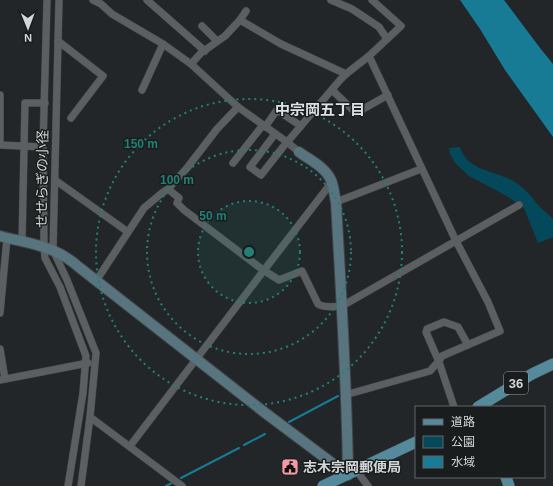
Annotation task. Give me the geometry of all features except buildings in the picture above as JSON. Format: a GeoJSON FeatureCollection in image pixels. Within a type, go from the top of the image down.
{"type":"FeatureCollection","features":[{"type":"Feature","properties":{"kind":"main road","name":"36"},"geometry":{"type":"LineString","coordinates":[[482,406],[532,374],[553,364]]}},
{"type":"Feature","properties":{"kind":"main road"},"geometry":{"type":"LineString","coordinates":[[323,486],[415,442]]}},
{"type":"Feature","properties":{"kind":"street"},"geometry":{"type":"LineString","coordinates":[[47,0],[43,147],[48,249],[45,258],[60,287],[89,363],[90,416],[81,486]]}},
{"type":"Feature","properties":{"kind":"street","name":"せせらぎの小径"},"geometry":{"type":"LineString","coordinates":[[59,0],[55,180],[48,249],[67,280],[96,351],[89,363]]}},
{"type":"Feature","properties":{"kind":"street"},"geometry":{"type":"LineString","coordinates":[[93,0],[102,2],[112,14],[163,44],[191,64],[238,107],[325,171],[332,182],[336,202],[345,395],[352,472]]}},
{"type":"Feature","properties":{"kind":"street"},"geometry":{"type":"LineString","coordinates":[[147,0],[205,51]]}},
{"type":"Feature","properties":{"kind":"street"},"geometry":{"type":"LineString","coordinates":[[331,0],[352,9],[379,27],[387,39]]}},
{"type":"Feature","properties":{"kind":"street"},"geometry":{"type":"LineString","coordinates":[[275,134],[250,167],[261,175],[283,146],[340,80],[369,56],[401,26],[372,0]]}},
{"type":"Feature","properties":{"kind":"street"},"geometry":{"type":"LineString","coordinates":[[191,64],[201,53],[225,36],[246,11]]}},
{"type":"Feature","properties":{"kind":"street"},"geometry":{"type":"LineString","coordinates":[[240,20],[281,44],[346,74]]}},
{"type":"Feature","properties":{"kind":"street"},"geometry":{"type":"LineString","coordinates":[[202,26],[217,42]]}},
{"type":"Feature","properties":{"kind":"street"},"geometry":{"type":"LineString","coordinates":[[58,41],[103,76],[71,118]]}},
{"type":"Feature","properties":{"kind":"street"},"geometry":{"type":"LineString","coordinates":[[142,90],[163,44]]}},
{"type":"Feature","properties":{"kind":"street"},"geometry":{"type":"LineString","coordinates":[[345,395],[430,371],[439,362],[442,356],[500,331],[488,302],[421,169],[369,56]]}},
{"type":"Feature","properties":{"kind":"street"},"geometry":{"type":"LineString","coordinates":[[332,90],[356,113],[388,95]]}},
{"type":"Feature","properties":{"kind":"street"},"geometry":{"type":"LineString","coordinates":[[0,95],[0,145],[43,147]]}},
{"type":"Feature","properties":{"kind":"street"},"geometry":{"type":"LineString","coordinates":[[22,241],[25,103],[45,103]]}},
{"type":"Feature","properties":{"kind":"street"},"geometry":{"type":"LineString","coordinates":[[96,281],[144,208],[168,189],[187,168],[217,129],[238,107]]}},
{"type":"Feature","properties":{"kind":"street"},"geometry":{"type":"LineString","coordinates":[[233,163],[277,110],[301,126]]}},
{"type":"Feature","properties":{"kind":"street"},"geometry":{"type":"LineString","coordinates":[[336,202],[421,169]]}},
{"type":"Feature","properties":{"kind":"street"},"geometry":{"type":"LineString","coordinates":[[55,180],[128,232]]}},
{"type":"Feature","properties":{"kind":"street"},"geometry":{"type":"LineString","coordinates":[[130,446],[263,270],[332,182]]}},
{"type":"Feature","properties":{"kind":"street"},"geometry":{"type":"LineString","coordinates":[[168,189],[179,198],[177,203],[184,210],[263,270],[279,280],[302,271],[318,304],[321,306],[334,307],[342,306],[519,205]]}},
{"type":"Feature","properties":{"kind":"street"},"geometry":{"type":"LineString","coordinates":[[0,313],[4,237],[48,249],[70,259],[264,412],[352,472],[368,486]]}},
{"type":"Feature","properties":{"kind":"street"},"geometry":{"type":"LineString","coordinates":[[454,406],[439,362],[426,332],[427,328],[444,322],[458,327],[468,344]]}},
{"type":"Feature","properties":{"kind":"street"},"geometry":{"type":"LineString","coordinates":[[0,349],[3,379],[89,363]]}},
{"type":"Feature","properties":{"kind":"street"},"geometry":{"type":"LineString","coordinates":[[68,486],[89,363]]}},
{"type":"Feature","properties":{"kind":"street"},"geometry":{"type":"LineString","coordinates":[[90,416],[182,486]]}},
{"type":"Feature","properties":{"kind":"green space"},"geometry":{"type":"Polygon","coordinates":[[[460,147],[464,156],[477,167],[510,179],[527,192],[553,219],[553,237],[538,243],[524,208],[505,195],[469,176],[455,163],[450,154],[449,148],[460,147]]]}},
{"type":"Feature","properties":{"kind":"water"},"geometry":{"type":"Polygon","coordinates":[[[460,0],[504,0],[553,64],[553,137],[505,70],[460,0]]]}},
{"type":"Feature","properties":{"kind":"waterway"},"geometry":{"type":"LineString","coordinates":[[289,422],[338,396]]}},
{"type":"Feature","properties":{"kind":"waterway"},"geometry":{"type":"LineString","coordinates":[[244,445],[265,434]]}},
{"type":"Feature","properties":{"kind":"waterway"},"geometry":{"type":"LineString","coordinates":[[181,478],[239,448]]}},
{"type":"Feature","properties":{"kind":"waterway"},"geometry":{"type":"LineString","coordinates":[[166,486],[172,483]]}},
{"type":"Feature","properties":{"kind":"place","name":"志木宗岡郵便局"},"geometry":{"type":"Point","coordinates":[290,467]}},
{"type":"Feature","properties":{"kind":"district","name":"中宗岡五丁目"},"geometry":{"type":"Point","coordinates":[320,110]}}]}
